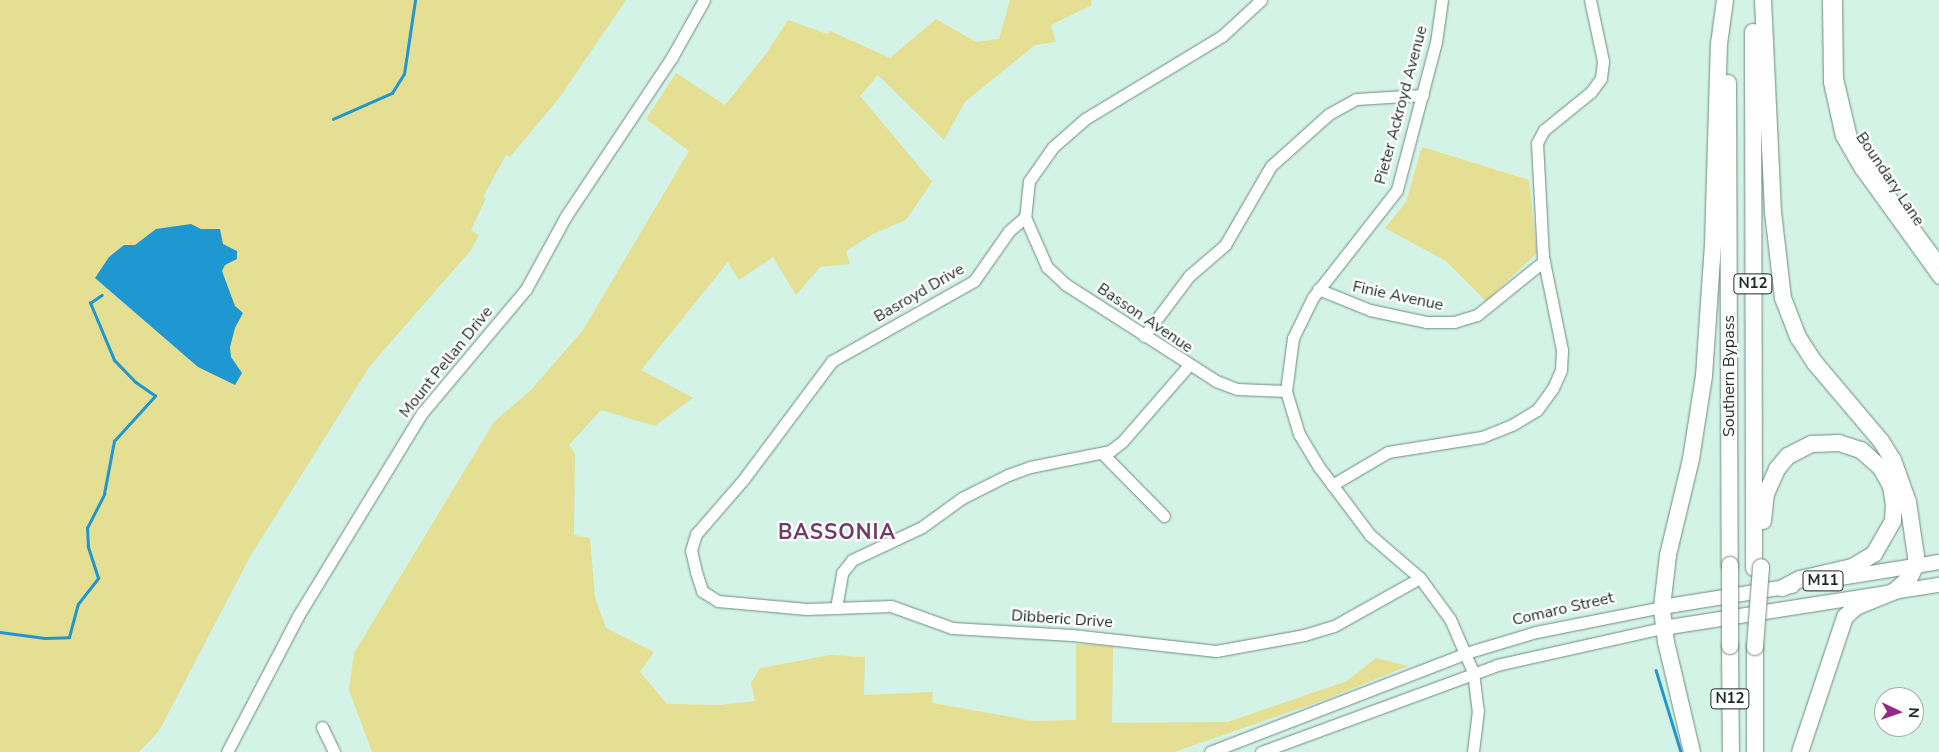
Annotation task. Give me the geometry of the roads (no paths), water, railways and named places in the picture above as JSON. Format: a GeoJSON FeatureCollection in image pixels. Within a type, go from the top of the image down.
{"type":"FeatureCollection","features":[{"type":"Feature","properties":{"kind":"highway","name":"Southern Bypass"},"geometry":{"type":"LineString","coordinates":[[1726,0],[1730,752]]}},
{"type":"Feature","properties":{"kind":"highway"},"geometry":{"type":"LineString","coordinates":[[1692,752],[1663,628],[1662,607],[1668,555],[1693,446],[1704,376],[1713,244],[1718,44],[1726,0]]}},
{"type":"Feature","properties":{"kind":"highway","name":"Southern Bypass"},"geometry":{"type":"LineString","coordinates":[[1753,0],[1757,567],[1754,647],[1755,752]]}},
{"type":"Feature","properties":{"kind":"highway"},"geometry":{"type":"LineString","coordinates":[[1764,0],[1773,203],[1783,298],[1798,337],[1815,363],[1876,435],[1893,460],[1908,502],[1916,565],[1895,591],[1856,607],[1845,617],[1835,656],[1800,752]]}},
{"type":"Feature","properties":{"kind":"highway"},"geometry":{"type":"LineString","coordinates":[[1757,567],[1766,494],[1782,462],[1804,448],[1830,442],[1854,447],[1875,461],[1887,477],[1894,505],[1893,521],[1882,546],[1859,564],[1800,579],[1782,588]]}},
{"type":"Feature","properties":{"kind":"main road","name":"Comaro Street"},"geometry":{"type":"LineString","coordinates":[[1662,607],[1939,562]]}},
{"type":"Feature","properties":{"kind":"main road","name":"M11"},"geometry":{"type":"LineString","coordinates":[[1663,628],[1939,584]]}},
{"type":"Feature","properties":{"kind":"street","name":"Mount Pellan Drive"},"geometry":{"type":"LineString","coordinates":[[227,752],[298,616],[422,413],[526,289],[566,216],[672,57],[704,0]]}},
{"type":"Feature","properties":{"kind":"street"},"geometry":{"type":"LineString","coordinates":[[1025,217],[1029,181],[1053,147],[1085,119],[1222,36],[1261,0]]}},
{"type":"Feature","properties":{"kind":"street","name":"Pieter Ackroyd Avenue"},"geometry":{"type":"LineString","coordinates":[[1442,0],[1440,28],[1404,170],[1392,198],[1318,289],[1293,338],[1286,391],[1299,434],[1332,485],[1373,539],[1420,578],[1444,610],[1466,653],[1473,672],[1478,710],[1473,752]]}},
{"type":"Feature","properties":{"kind":"street"},"geometry":{"type":"LineString","coordinates":[[1332,485],[1388,452],[1482,437],[1524,419],[1537,410],[1556,382],[1563,358],[1544,261],[1537,143],[1544,130],[1591,92],[1601,78],[1603,61],[1590,0]]}},
{"type":"Feature","properties":{"kind":"street","name":"Boundary Lane"},"geometry":{"type":"LineString","coordinates":[[1828,0],[1829,82],[1841,136],[1861,170],[1939,278]]}},
{"type":"Feature","properties":{"kind":"street","name":"Boundary Lane"},"geometry":{"type":"LineString","coordinates":[[1836,0],[1839,94],[1851,137],[1867,165],[1939,262]]}},
{"type":"Feature","properties":{"kind":"street"},"geometry":{"type":"LineString","coordinates":[[1144,336],[1189,276],[1225,245],[1271,166],[1329,114],[1356,99],[1423,95]]}},
{"type":"Feature","properties":{"kind":"street","name":"Basson Avenue"},"geometry":{"type":"LineString","coordinates":[[1025,217],[1034,243],[1051,272],[1188,366],[1232,388],[1286,391]]}},
{"type":"Feature","properties":{"kind":"street","name":"Basroyd Drive"},"geometry":{"type":"LineString","coordinates":[[699,583],[691,550],[696,534],[743,480],[832,361],[968,286],[984,270],[1008,231],[1025,217]]}},
{"type":"Feature","properties":{"kind":"street","name":"Finie Avenue"},"geometry":{"type":"LineString","coordinates":[[1318,289],[1370,310],[1426,322],[1454,322],[1477,315],[1544,261]]}},
{"type":"Feature","properties":{"kind":"street"},"geometry":{"type":"LineString","coordinates":[[836,608],[842,572],[848,564],[862,554],[917,530],[962,498],[1014,473],[1103,454],[1122,442],[1188,366]]}},
{"type":"Feature","properties":{"kind":"street"},"geometry":{"type":"LineString","coordinates":[[1103,454],[1164,516]]}},
{"type":"Feature","properties":{"kind":"street","name":"Dibberic Drive"},"geometry":{"type":"LineString","coordinates":[[699,583],[705,595],[718,601],[779,608],[891,606],[952,628],[1072,635],[1216,651],[1295,637],[1334,626],[1420,578]]}},
{"type":"Feature","properties":{"kind":"street","name":"Comaro Street"},"geometry":{"type":"LineString","coordinates":[[1210,752],[1466,653],[1536,632],[1662,607]]}},
{"type":"Feature","properties":{"kind":"street","name":"M11"},"geometry":{"type":"LineString","coordinates":[[1261,752],[1473,672],[1518,658],[1663,628]]}},
{"type":"Feature","properties":{"kind":"street"},"geometry":{"type":"LineString","coordinates":[[322,727],[334,752]]}},
{"type":"Feature","properties":{"kind":"water"},"geometry":{"type":"Polygon","coordinates":[[[191,224],[201,229],[220,229],[223,244],[237,251],[237,259],[225,265],[222,271],[235,306],[243,313],[235,328],[230,347],[231,357],[242,373],[235,385],[198,367],[95,278],[109,257],[124,245],[135,245],[156,229],[191,224]]]}},
{"type":"Feature","properties":{"kind":"waterway"},"geometry":{"type":"LineString","coordinates":[[333,119],[392,93],[404,74],[415,0]]}},
{"type":"Feature","properties":{"kind":"waterway"},"geometry":{"type":"LineString","coordinates":[[0,632],[45,638],[69,637],[78,604],[98,578],[88,547],[87,528],[104,494],[114,441],[155,396],[135,382],[114,360],[90,303],[102,295]]}},
{"type":"Feature","properties":{"kind":"waterway"},"geometry":{"type":"LineString","coordinates":[[1656,670],[1681,752]]}},
{"type":"Feature","properties":{"kind":"district","name":"BASSONIA"},"geometry":{"type":"Point","coordinates":[837,532]}}]}
